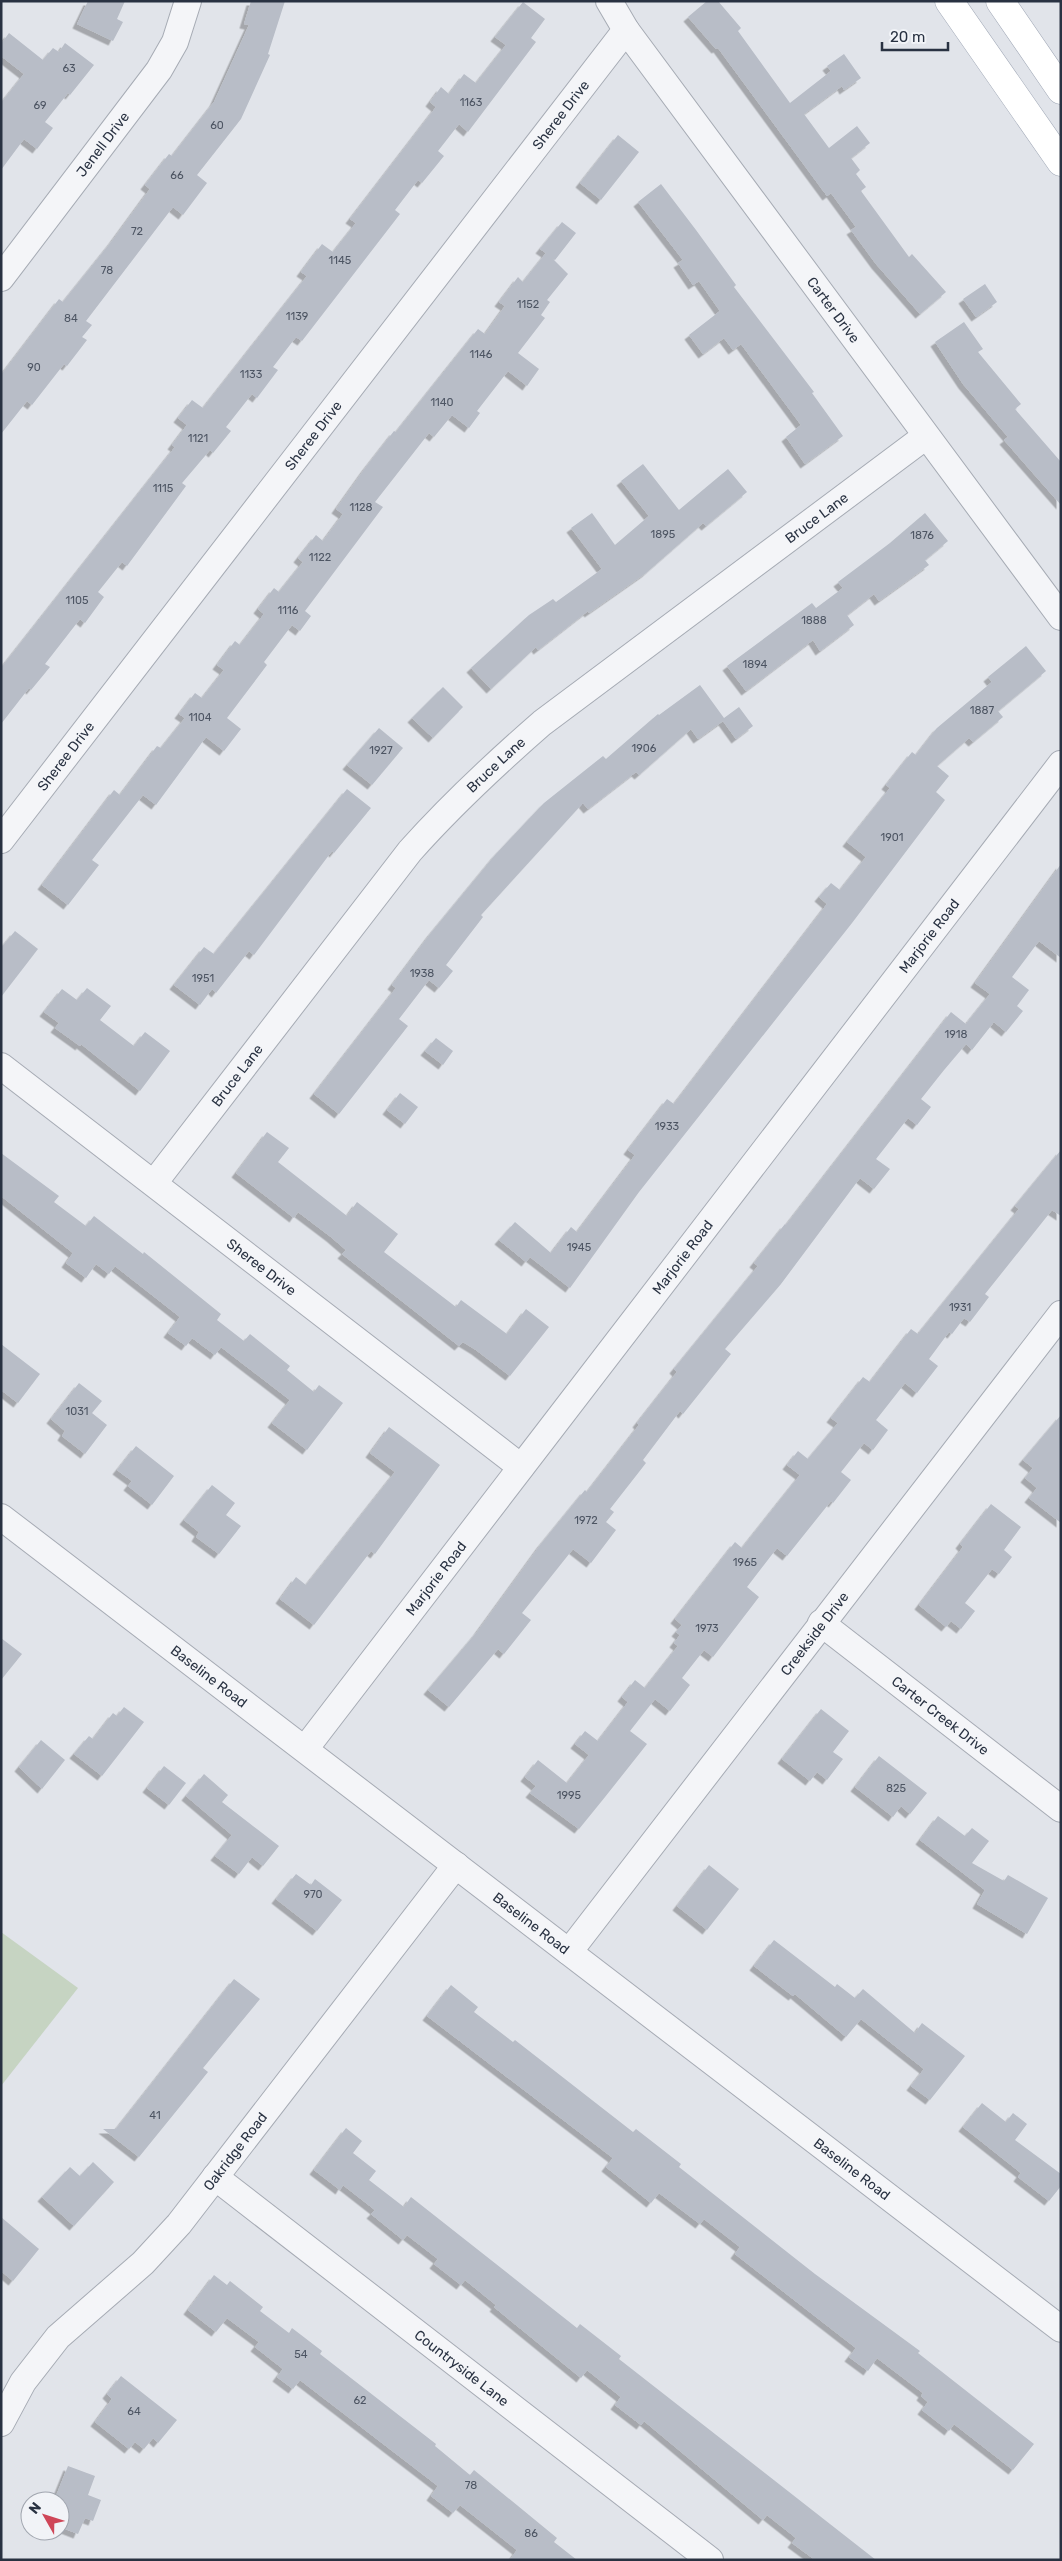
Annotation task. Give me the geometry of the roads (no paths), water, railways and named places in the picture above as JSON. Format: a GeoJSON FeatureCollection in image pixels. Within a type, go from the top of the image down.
{"type":"FeatureCollection","features":[{"type":"Feature","properties":{"kind":"main road"},"geometry":{"type":"LineString","coordinates":[[949,1],[1061,162]]}},
{"type":"Feature","properties":{"kind":"main road"},"geometry":{"type":"LineString","coordinates":[[1000,1],[1061,90]]}},
{"type":"Feature","properties":{"kind":"street","name":"Jenell Drive"},"geometry":{"type":"LineString","coordinates":[[1,278],[159,70],[175,42],[188,1]]}},
{"type":"Feature","properties":{"kind":"street","name":"Carter Drive"},"geometry":{"type":"LineString","coordinates":[[609,1],[626,30],[1061,617]]}},
{"type":"Feature","properties":{"kind":"street","name":"Sheree Drive"},"geometry":{"type":"LineString","coordinates":[[1,840],[626,30]]}},
{"type":"Feature","properties":{"kind":"street","name":"Bruce Lane"},"geometry":{"type":"LineString","coordinates":[[154,1183],[410,851],[448,809],[482,776],[542,723],[926,436]]}},
{"type":"Feature","properties":{"kind":"street","name":"Marjorie Road"},"geometry":{"type":"LineString","coordinates":[[305,1749],[1061,764]]}},
{"type":"Feature","properties":{"kind":"street","name":"Sheree Drive"},"geometry":{"type":"LineString","coordinates":[[1,1066],[521,1467]]}},
{"type":"Feature","properties":{"kind":"street","name":"Creekside Drive"},"geometry":{"type":"LineString","coordinates":[[569,1952],[1061,1314]]}},
{"type":"Feature","properties":{"kind":"street","name":"Baseline Road"},"geometry":{"type":"LineString","coordinates":[[1,1517],[1061,2328]]}},
{"type":"Feature","properties":{"kind":"street","name":"Carter Creek Drive"},"geometry":{"type":"LineString","coordinates":[[821,1623],[1061,1809]]}},
{"type":"Feature","properties":{"kind":"street","name":"Oakridge Road"},"geometry":{"type":"LineString","coordinates":[[1,2423],[23,2382],[58,2337],[143,2263],[179,2224],[456,1864]]}},
{"type":"Feature","properties":{"kind":"street","name":"Countryside Lane"},"geometry":{"type":"LineString","coordinates":[[216,2177],[710,2560]]}}]}
